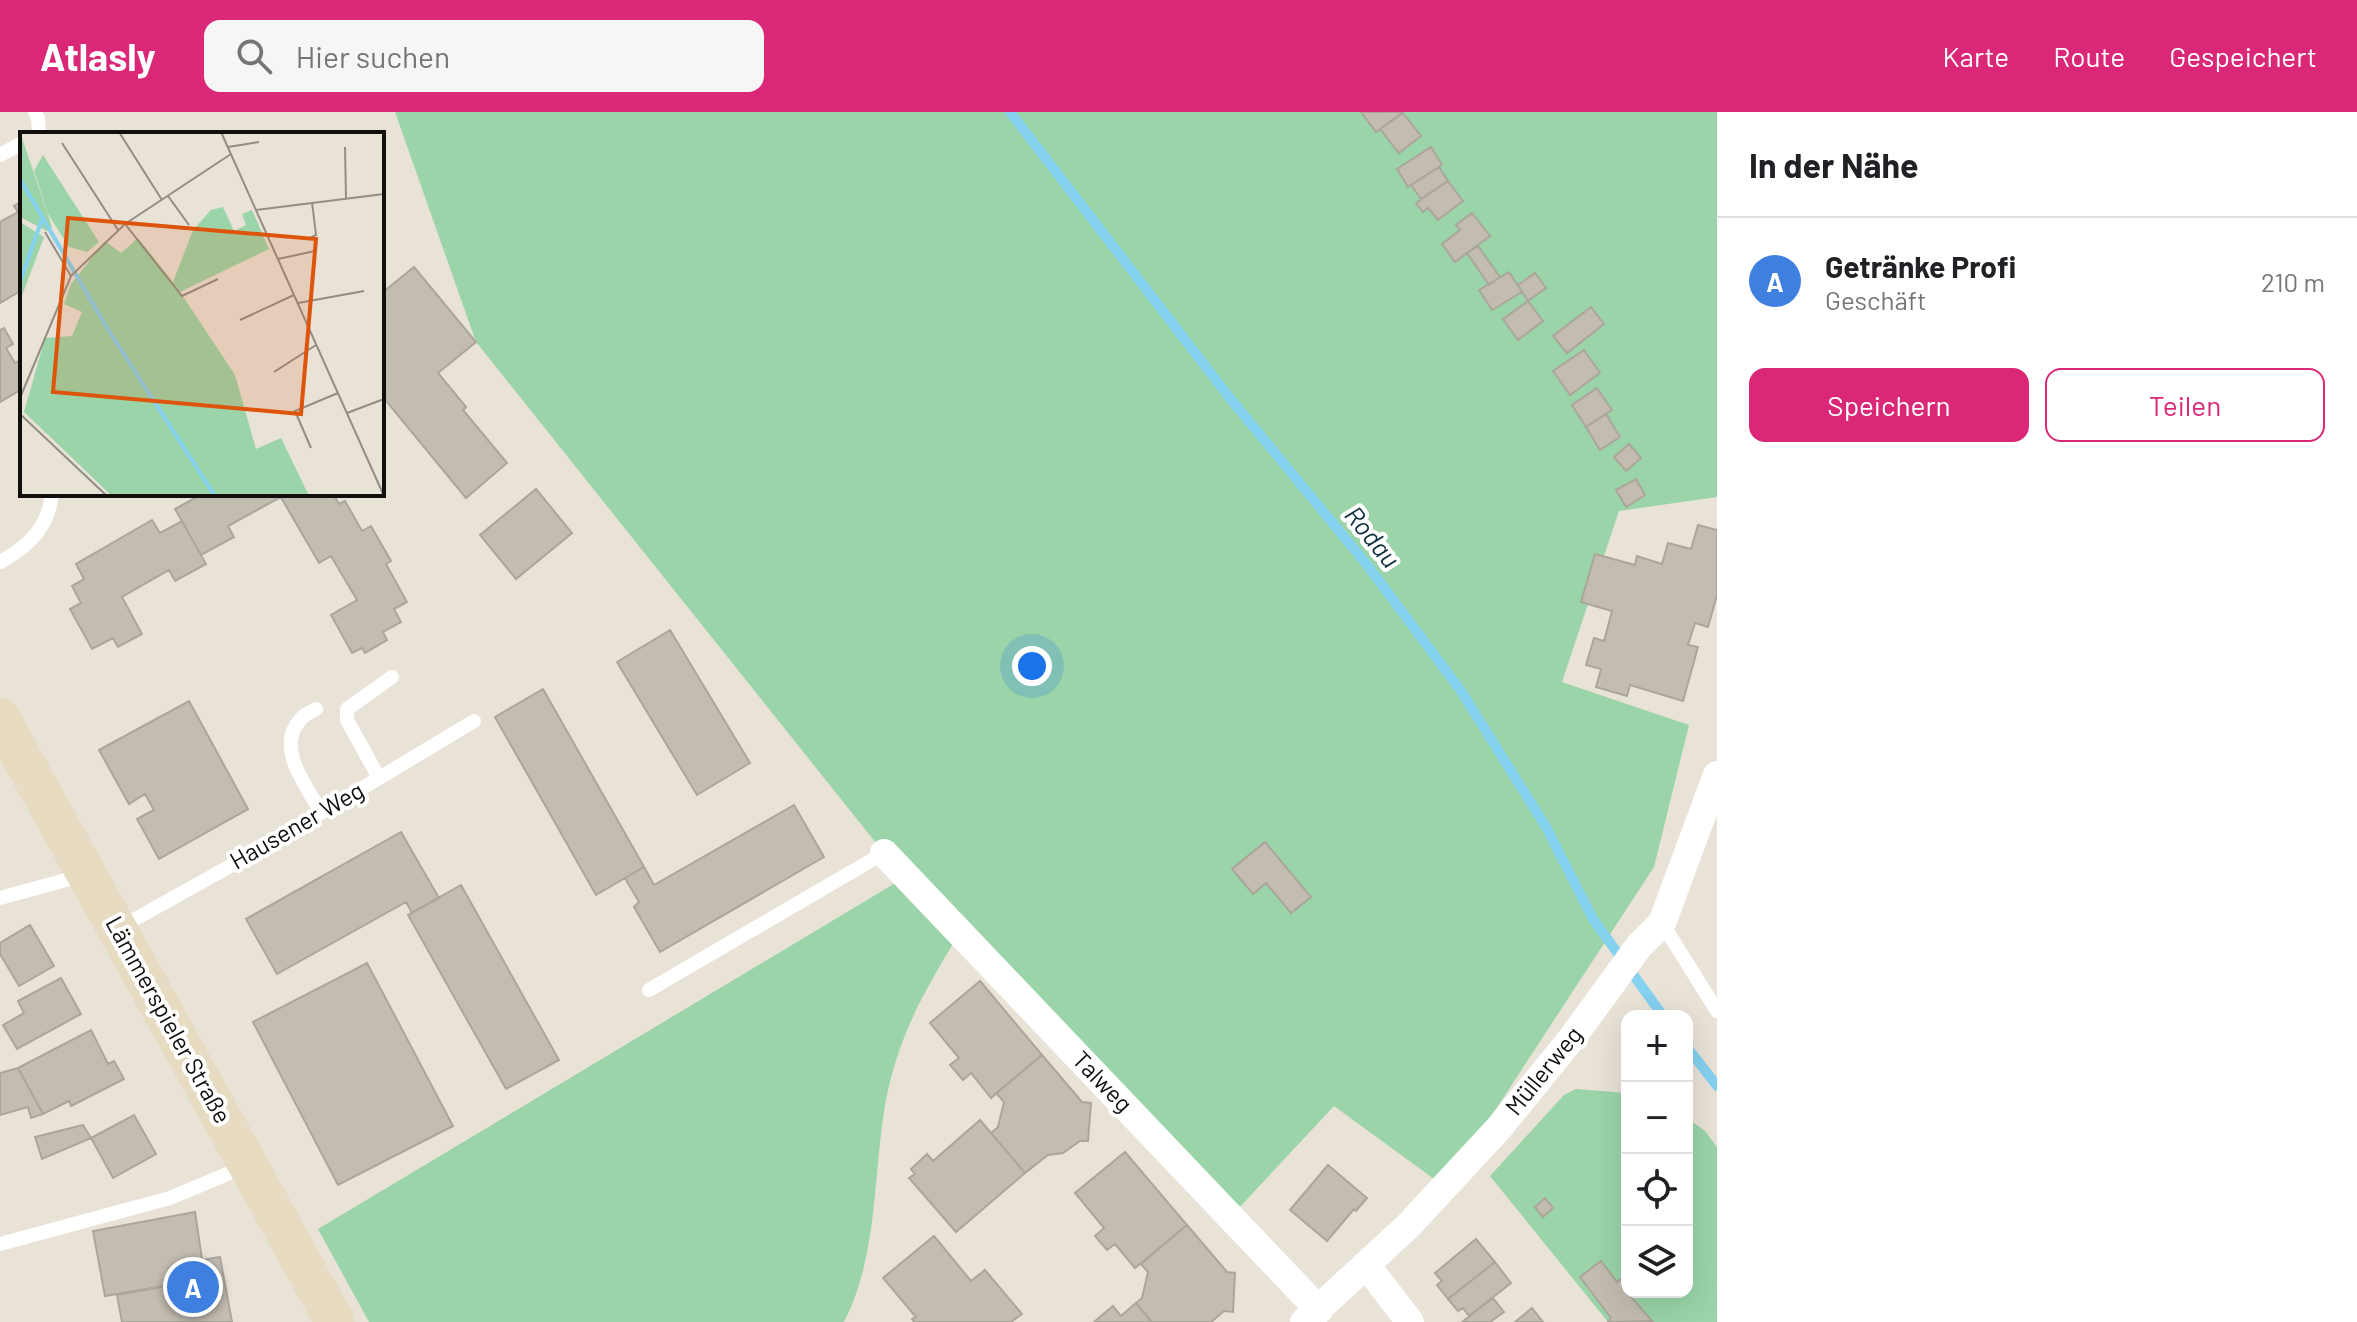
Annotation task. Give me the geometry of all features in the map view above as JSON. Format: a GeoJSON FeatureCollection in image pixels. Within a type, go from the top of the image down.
{"type":"FeatureCollection","features":[{"type":"Feature","properties":{"kind":"main road","name":"Lämmerspieler Straße"},"geometry":{"type":"LineString","coordinates":[[0,718],[335,1322]]}},
{"type":"Feature","properties":{"kind":"street","name":"Müllerweg"},"geometry":{"type":"LineString","coordinates":[[1311,1316],[1423,1210],[1498,1129],[1572,1038],[1639,946],[1662,923],[1717,775]]}},
{"type":"Feature","properties":{"kind":"street","name":"Talweg"},"geometry":{"type":"LineString","coordinates":[[884,853],[1311,1316]]}},
{"type":"Feature","properties":{"kind":"street"},"geometry":{"type":"LineString","coordinates":[[1367,1266],[1410,1322]]}},
{"type":"Feature","properties":{"kind":"lane"},"geometry":{"type":"LineString","coordinates":[[35,112],[39,132]]}},
{"type":"Feature","properties":{"kind":"lane"},"geometry":{"type":"LineString","coordinates":[[0,155],[20,144]]}},
{"type":"Feature","properties":{"kind":"lane"},"geometry":{"type":"LineString","coordinates":[[0,562],[23,549],[50,514],[52,496]]}},
{"type":"Feature","properties":{"kind":"lane"},"geometry":{"type":"LineString","coordinates":[[379,778],[347,720],[347,709],[392,677]]}},
{"type":"Feature","properties":{"kind":"lane"},"geometry":{"type":"LineString","coordinates":[[316,709],[299,720],[290,744],[295,766],[321,812]]}},
{"type":"Feature","properties":{"kind":"lane","name":"Hausener Weg"},"geometry":{"type":"LineString","coordinates":[[118,929],[474,721]]}},
{"type":"Feature","properties":{"kind":"lane"},"geometry":{"type":"LineString","coordinates":[[649,990],[884,853]]}},
{"type":"Feature","properties":{"kind":"lane"},"geometry":{"type":"LineString","coordinates":[[0,898],[88,874]]}},
{"type":"Feature","properties":{"kind":"lane"},"geometry":{"type":"LineString","coordinates":[[1662,923],[1717,1011]]}},
{"type":"Feature","properties":{"kind":"lane"},"geometry":{"type":"LineString","coordinates":[[0,1244],[170,1198],[248,1165]]}},
{"type":"Feature","properties":{"kind":"green space"},"geometry":{"type":"Polygon","coordinates":[[[395,112],[1717,112],[1717,497],[1619,511],[1562,682],[1689,725],[1654,867],[1445,1187],[1334,1106],[1222,1226],[954,942],[920,1001],[896,1060],[881,1132],[869,1243],[855,1297],[844,1322],[369,1322],[318,1229],[897,882],[884,853],[476,342],[395,112]]]}},
{"type":"Feature","properties":{"kind":"green space"},"geometry":{"type":"Polygon","coordinates":[[[1576,1089],[1621,1093],[1621,1298],[1693,1298],[1693,1122],[1705,1131],[1717,1147],[1717,1322],[1608,1322],[1490,1176],[1564,1095],[1576,1089]]]}},
{"type":"Feature","properties":{"kind":"building"},"geometry":{"type":"Polygon","coordinates":[[[1361,112],[1403,112],[1376,132],[1361,112]]]}},
{"type":"Feature","properties":{"kind":"building"},"geometry":{"type":"Polygon","coordinates":[[[1403,113],[1421,136],[1399,153],[1380,129],[1403,113]]]}},
{"type":"Feature","properties":{"kind":"building"},"geometry":{"type":"Polygon","coordinates":[[[1431,147],[1442,165],[1408,187],[1397,169],[1431,147]]]}},
{"type":"Feature","properties":{"kind":"building"},"geometry":{"type":"Polygon","coordinates":[[[1439,167],[1448,181],[1421,199],[1411,185],[1439,167]]]}},
{"type":"Feature","properties":{"kind":"building"},"geometry":{"type":"Polygon","coordinates":[[[1448,181],[1463,201],[1438,220],[1428,208],[1423,212],[1416,203],[1448,181]]]}},
{"type":"Feature","properties":{"kind":"building"},"geometry":{"type":"Polygon","coordinates":[[[20,202],[20,291],[0,303],[0,222],[18,212],[14,206],[20,202]]]}},
{"type":"Feature","properties":{"kind":"building"},"geometry":{"type":"Polygon","coordinates":[[[1472,213],[1490,236],[1455,262],[1442,244],[1460,230],[1456,225],[1472,213]]]}},
{"type":"Feature","properties":{"kind":"building"},"geometry":{"type":"Polygon","coordinates":[[[1478,246],[1500,277],[1489,285],[1467,253],[1478,246]]]}},
{"type":"Feature","properties":{"kind":"building"},"geometry":{"type":"Polygon","coordinates":[[[414,267],[476,342],[438,373],[466,407],[463,410],[507,463],[466,498],[384,398],[384,291],[414,267]]]}},
{"type":"Feature","properties":{"kind":"building"},"geometry":{"type":"Polygon","coordinates":[[[1509,272],[1522,292],[1492,310],[1479,290],[1509,272]]]}},
{"type":"Feature","properties":{"kind":"building"},"geometry":{"type":"Polygon","coordinates":[[[1535,273],[1546,288],[1528,301],[1518,285],[1535,273]]]}},
{"type":"Feature","properties":{"kind":"building"},"geometry":{"type":"Polygon","coordinates":[[[1528,301],[1543,321],[1518,340],[1503,319],[1528,301]]]}},
{"type":"Feature","properties":{"kind":"building"},"geometry":{"type":"Polygon","coordinates":[[[1591,307],[1604,324],[1567,353],[1553,336],[1591,307]]]}},
{"type":"Feature","properties":{"kind":"building"},"geometry":{"type":"Polygon","coordinates":[[[4,328],[13,344],[6,348],[15,363],[20,360],[20,390],[0,402],[0,330],[4,328]]]}},
{"type":"Feature","properties":{"kind":"building"},"geometry":{"type":"Polygon","coordinates":[[[1584,350],[1600,373],[1570,395],[1553,371],[1584,350]]]}},
{"type":"Feature","properties":{"kind":"building"},"geometry":{"type":"Polygon","coordinates":[[[1597,388],[1612,410],[1586,427],[1572,405],[1597,388]]]}},
{"type":"Feature","properties":{"kind":"building"},"geometry":{"type":"Polygon","coordinates":[[[1606,414],[1620,437],[1600,450],[1586,427],[1606,414]]]}},
{"type":"Feature","properties":{"kind":"building"},"geometry":{"type":"Polygon","coordinates":[[[1629,444],[1641,458],[1626,471],[1614,457],[1629,444]]]}},
{"type":"Feature","properties":{"kind":"building"},"geometry":{"type":"Polygon","coordinates":[[[1636,479],[1645,495],[1626,507],[1616,490],[1636,479]]]}},
{"type":"Feature","properties":{"kind":"building"},"geometry":{"type":"Polygon","coordinates":[[[536,489],[572,533],[516,579],[480,535],[536,489]]]}},
{"type":"Feature","properties":{"kind":"building"},"geometry":{"type":"Polygon","coordinates":[[[280,496],[334,496],[339,504],[345,501],[362,531],[371,526],[391,561],[386,564],[407,602],[394,609],[401,622],[383,632],[387,640],[365,653],[362,648],[352,653],[331,615],[357,600],[331,556],[319,563],[280,496]]]}},
{"type":"Feature","properties":{"kind":"building"},"geometry":{"type":"Polygon","coordinates":[[[197,497],[281,497],[228,526],[234,537],[201,555],[175,509],[197,497]]]}},
{"type":"Feature","properties":{"kind":"building"},"geometry":{"type":"Polygon","coordinates":[[[152,520],[160,533],[182,521],[206,564],[175,581],[169,570],[122,597],[142,634],[118,647],[113,638],[92,649],[70,609],[81,603],[72,586],[84,579],[76,564],[152,520]]]}},
{"type":"Feature","properties":{"kind":"building"},"geometry":{"type":"Polygon","coordinates":[[[1698,525],[1717,530],[1717,595],[1708,627],[1695,623],[1688,645],[1698,647],[1683,701],[1630,685],[1627,696],[1596,687],[1601,669],[1586,665],[1594,638],[1604,641],[1612,611],[1581,602],[1595,554],[1635,565],[1637,556],[1662,564],[1668,543],[1691,549],[1698,525]]]}},
{"type":"Feature","properties":{"kind":"building"},"geometry":{"type":"Polygon","coordinates":[[[670,630],[750,763],[697,795],[617,662],[670,630]]]}},
{"type":"Feature","properties":{"kind":"building"},"geometry":{"type":"Polygon","coordinates":[[[543,689],[644,867],[596,895],[495,717],[543,689]]]}},
{"type":"Feature","properties":{"kind":"building"},"geometry":{"type":"Polygon","coordinates":[[[189,701],[248,809],[159,859],[137,819],[154,810],[145,794],[129,804],[99,750],[189,701]]]}},
{"type":"Feature","properties":{"kind":"building"},"geometry":{"type":"Polygon","coordinates":[[[794,805],[824,857],[660,952],[634,907],[639,902],[625,878],[644,867],[654,885],[794,805]]]}},
{"type":"Feature","properties":{"kind":"building"},"geometry":{"type":"Polygon","coordinates":[[[401,832],[439,898],[412,913],[406,902],[277,974],[246,919],[401,832]]]}},
{"type":"Feature","properties":{"kind":"building"},"geometry":{"type":"Polygon","coordinates":[[[1265,842],[1311,897],[1291,913],[1266,883],[1253,894],[1232,869],[1265,842]]]}},
{"type":"Feature","properties":{"kind":"building"},"geometry":{"type":"Polygon","coordinates":[[[461,885],[559,1060],[506,1089],[408,915],[461,885]]]}},
{"type":"Feature","properties":{"kind":"building"},"geometry":{"type":"Polygon","coordinates":[[[30,925],[54,966],[19,986],[0,954],[0,943],[30,925]]]}},
{"type":"Feature","properties":{"kind":"building"},"geometry":{"type":"Polygon","coordinates":[[[367,963],[453,1126],[338,1185],[253,1022],[367,963]]]}},
{"type":"Feature","properties":{"kind":"building"},"geometry":{"type":"Polygon","coordinates":[[[61,978],[81,1014],[17,1049],[3,1025],[24,1013],[18,1001],[61,978]]]}},
{"type":"Feature","properties":{"kind":"building"},"geometry":{"type":"Polygon","coordinates":[[[980,981],[1042,1055],[991,1098],[971,1073],[963,1080],[950,1065],[959,1058],[930,1023],[980,981]]]}},
{"type":"Feature","properties":{"kind":"building"},"geometry":{"type":"Polygon","coordinates":[[[91,1030],[108,1064],[114,1061],[124,1079],[71,1106],[69,1101],[43,1114],[18,1068],[91,1030]]]}},
{"type":"Feature","properties":{"kind":"building"},"geometry":{"type":"Polygon","coordinates":[[[1042,1055],[1082,1102],[1091,1103],[1088,1141],[1080,1141],[1063,1153],[1048,1155],[1025,1173],[991,1133],[998,1127],[1004,1102],[996,1093],[1042,1055]]]}},
{"type":"Feature","properties":{"kind":"building"},"geometry":{"type":"Polygon","coordinates":[[[18,1068],[43,1114],[31,1118],[28,1107],[0,1115],[0,1073],[18,1068]]]}},
{"type":"Feature","properties":{"kind":"building"},"geometry":{"type":"Polygon","coordinates":[[[134,1115],[156,1154],[113,1178],[91,1138],[134,1115]]]}},
{"type":"Feature","properties":{"kind":"building"},"geometry":{"type":"Polygon","coordinates":[[[980,1120],[1025,1173],[956,1232],[909,1178],[915,1174],[911,1169],[927,1154],[933,1161],[980,1120]]]}},
{"type":"Feature","properties":{"kind":"building"},"geometry":{"type":"Polygon","coordinates":[[[83,1125],[91,1138],[42,1159],[35,1137],[83,1125]]]}},
{"type":"Feature","properties":{"kind":"building"},"geometry":{"type":"Polygon","coordinates":[[[1125,1152],[1187,1225],[1135,1268],[1115,1244],[1107,1250],[1095,1236],[1104,1228],[1075,1193],[1125,1152]]]}},
{"type":"Feature","properties":{"kind":"building"},"geometry":{"type":"Polygon","coordinates":[[[1328,1165],[1367,1198],[1327,1241],[1290,1210],[1328,1165]]]}},
{"type":"Feature","properties":{"kind":"building"},"geometry":{"type":"Polygon","coordinates":[[[1545,1198],[1553,1208],[1543,1217],[1535,1207],[1545,1198]]]}},
{"type":"Feature","properties":{"kind":"building"},"geometry":{"type":"Polygon","coordinates":[[[195,1212],[205,1279],[105,1296],[93,1231],[195,1212]]]}},
{"type":"Feature","properties":{"kind":"building"},"geometry":{"type":"Polygon","coordinates":[[[1187,1225],[1227,1272],[1235,1273],[1233,1312],[1224,1311],[1211,1322],[1152,1322],[1136,1303],[1142,1298],[1148,1272],[1141,1264],[1187,1225]]]}},
{"type":"Feature","properties":{"kind":"building"},"geometry":{"type":"Polygon","coordinates":[[[934,1236],[971,1281],[985,1270],[1022,1314],[1011,1322],[914,1322],[912,1319],[916,1317],[883,1278],[934,1236]]]}},
{"type":"Feature","properties":{"kind":"building"},"geometry":{"type":"Polygon","coordinates":[[[1476,1239],[1495,1262],[1448,1299],[1437,1285],[1442,1281],[1435,1273],[1476,1239]]]}},
{"type":"Feature","properties":{"kind":"building"},"geometry":{"type":"Polygon","coordinates":[[[220,1257],[232,1322],[122,1322],[117,1295],[205,1279],[202,1260],[220,1257]]]}},
{"type":"Feature","properties":{"kind":"building"},"geometry":{"type":"Polygon","coordinates":[[[1601,1261],[1617,1282],[1620,1279],[1621,1298],[1632,1298],[1652,1321],[1608,1322],[1611,1318],[1580,1277],[1601,1261]]]}},
{"type":"Feature","properties":{"kind":"building"},"geometry":{"type":"Polygon","coordinates":[[[1495,1262],[1511,1283],[1469,1316],[1463,1308],[1458,1311],[1448,1299],[1495,1262]]]}},
{"type":"Feature","properties":{"kind":"building"},"geometry":{"type":"Polygon","coordinates":[[[1493,1298],[1504,1312],[1490,1322],[1462,1322],[1493,1298]]]}},
{"type":"Feature","properties":{"kind":"building"},"geometry":{"type":"Polygon","coordinates":[[[1136,1303],[1152,1322],[1094,1322],[1113,1306],[1121,1316],[1136,1303]]]}},
{"type":"Feature","properties":{"kind":"building"},"geometry":{"type":"Polygon","coordinates":[[[1532,1308],[1543,1322],[1515,1322],[1532,1308]]]}},
{"type":"Feature","properties":{"kind":"waterway","name":"Rodau"},"geometry":{"type":"LineString","coordinates":[[1010,112],[1229,397],[1368,566],[1461,691],[1546,827],[1593,919],[1659,1010]]}},
{"type":"Feature","properties":{"kind":"waterway","name":"Rodau"},"geometry":{"type":"LineString","coordinates":[[1693,1055],[1717,1086]]}},
{"type":"Feature","properties":{"kind":"place","name":"Getränke Profi"},"geometry":{"type":"Point","coordinates":[193,1287]}}]}
